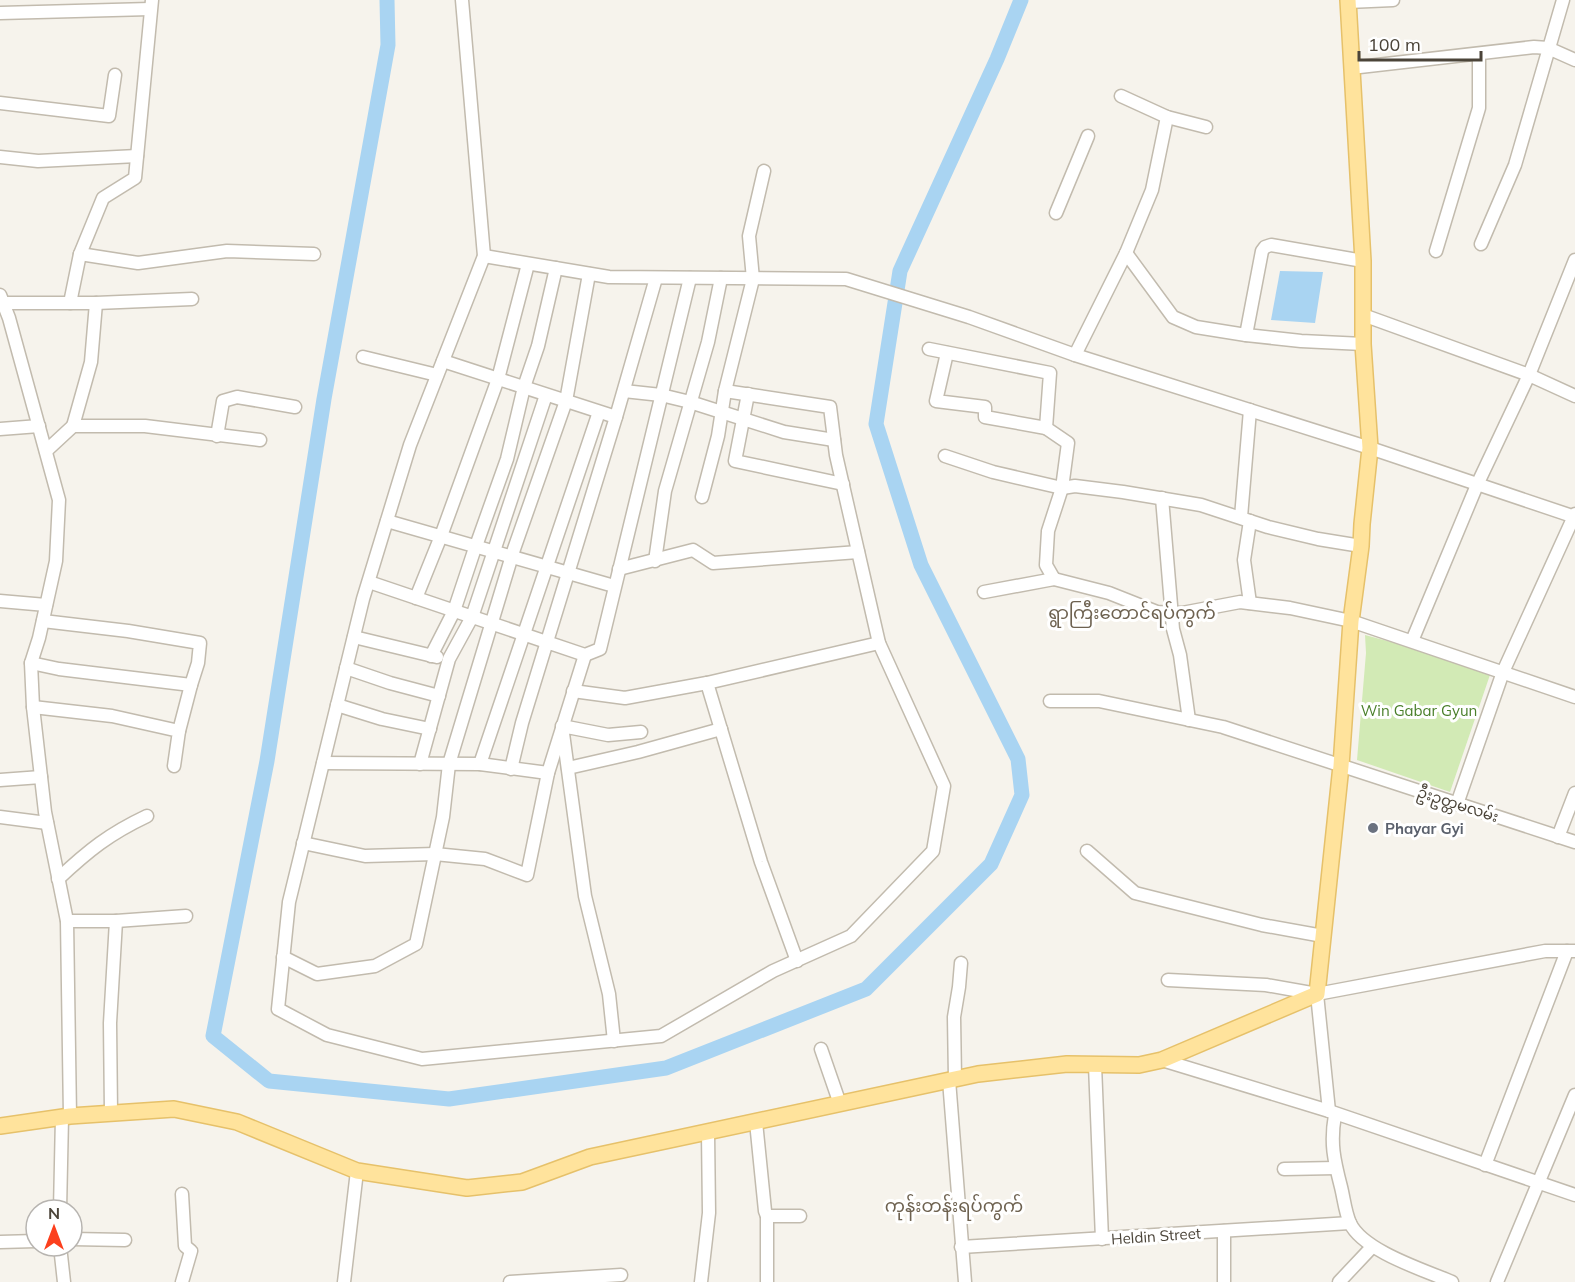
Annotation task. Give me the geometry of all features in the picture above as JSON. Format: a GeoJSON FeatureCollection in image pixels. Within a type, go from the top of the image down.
{"type":"FeatureCollection","features":[{"type":"Feature","properties":{"kind":"main road"},"geometry":{"type":"LineString","coordinates":[[0,1126],[66,1116],[174,1109],[237,1122],[357,1171],[467,1188],[522,1182],[590,1157],[978,1074],[1067,1064],[1139,1065],[1162,1060],[1317,994],[1341,766],[1351,621],[1370,448],[1363,344],[1363,261],[1348,1]]}},
{"type":"Feature","properties":{"kind":"street"},"geometry":{"type":"LineString","coordinates":[[462,0],[484,256],[410,445],[369,582],[289,902],[278,1009],[327,1035],[422,1059],[661,1036],[773,971],[851,936],[933,851],[944,786],[879,643],[843,484],[830,407],[725,391]]}},
{"type":"Feature","properties":{"kind":"street"},"geometry":{"type":"LineString","coordinates":[[1348,1],[1393,0]]}},
{"type":"Feature","properties":{"kind":"street"},"geometry":{"type":"LineString","coordinates":[[1481,244],[1515,165],[1563,0]]}},
{"type":"Feature","properties":{"kind":"street"},"geometry":{"type":"LineString","coordinates":[[0,14],[151,4],[135,178],[103,198],[80,254],[70,303]]}},
{"type":"Feature","properties":{"kind":"street"},"geometry":{"type":"LineString","coordinates":[[1351,68],[1534,47],[1548,48],[1575,60]]}},
{"type":"Feature","properties":{"kind":"street"},"geometry":{"type":"LineString","coordinates":[[1436,252],[1479,108],[1479,54]]}},
{"type":"Feature","properties":{"kind":"street"},"geometry":{"type":"LineString","coordinates":[[0,103],[109,116],[115,75]]}},
{"type":"Feature","properties":{"kind":"street"},"geometry":{"type":"LineString","coordinates":[[1121,96],[1167,117],[1206,128]]}},
{"type":"Feature","properties":{"kind":"street"},"geometry":{"type":"LineString","coordinates":[[1075,355],[1126,253],[1152,190],[1167,117]]}},
{"type":"Feature","properties":{"kind":"street"},"geometry":{"type":"LineString","coordinates":[[1056,213],[1088,136]]}},
{"type":"Feature","properties":{"kind":"street"},"geometry":{"type":"LineString","coordinates":[[0,158],[38,161],[137,156]]}},
{"type":"Feature","properties":{"kind":"street"},"geometry":{"type":"LineString","coordinates":[[702,497],[753,279],[749,236],[764,171]]}},
{"type":"Feature","properties":{"kind":"street"},"geometry":{"type":"LineString","coordinates":[[1246,335],[1262,251],[1265,247],[1271,245],[1363,261]]}},
{"type":"Feature","properties":{"kind":"street"},"geometry":{"type":"LineString","coordinates":[[80,254],[138,263],[227,250],[314,254]]}},
{"type":"Feature","properties":{"kind":"street"},"geometry":{"type":"LineString","coordinates":[[1126,253],[1173,317],[1196,327],[1300,341],[1363,344]]}},
{"type":"Feature","properties":{"kind":"street"},"geometry":{"type":"LineString","coordinates":[[484,256],[609,277],[846,279],[969,317],[1075,355],[1370,448],[1575,516],[1503,672],[1457,804]]}},
{"type":"Feature","properties":{"kind":"street"},"geometry":{"type":"LineString","coordinates":[[1412,641],[1476,485],[1529,375],[1575,260]]}},
{"type":"Feature","properties":{"kind":"street"},"geometry":{"type":"LineString","coordinates":[[416,598],[498,379],[528,264]]}},
{"type":"Feature","properties":{"kind":"street"},"geometry":{"type":"LineString","coordinates":[[431,656],[454,611],[507,459],[524,387],[538,346],[556,268]]}},
{"type":"Feature","properties":{"kind":"street"},"geometry":{"type":"LineString","coordinates":[[283,957],[317,974],[375,966],[416,944],[443,817],[449,764],[512,557],[566,401],[589,274]]}},
{"type":"Feature","properties":{"kind":"street"},"geometry":{"type":"LineString","coordinates":[[511,769],[522,723],[624,391],[656,278]]}},
{"type":"Feature","properties":{"kind":"street"},"geometry":{"type":"LineString","coordinates":[[369,582],[585,655],[600,649],[690,278]]}},
{"type":"Feature","properties":{"kind":"street"},"geometry":{"type":"LineString","coordinates":[[655,561],[665,491],[708,342],[721,278]]}},
{"type":"Feature","properties":{"kind":"street"},"geometry":{"type":"LineString","coordinates":[[61,1198],[66,1116],[67,921],[47,823],[33,707],[31,663],[56,561],[59,500],[9,318],[1,301],[96,303],[192,299]]}},
{"type":"Feature","properties":{"kind":"street"},"geometry":{"type":"LineString","coordinates":[[46,451],[73,426],[91,362],[96,303]]}},
{"type":"Feature","properties":{"kind":"street"},"geometry":{"type":"LineString","coordinates":[[1363,315],[1529,375],[1575,396]]}},
{"type":"Feature","properties":{"kind":"street"},"geometry":{"type":"LineString","coordinates":[[929,349],[1050,373],[1046,428]]}},
{"type":"Feature","properties":{"kind":"street"},"geometry":{"type":"LineString","coordinates":[[947,353],[936,401],[985,407],[985,417],[1046,428],[1068,443],[1062,488],[1048,531],[1046,565],[1053,579]]}},
{"type":"Feature","properties":{"kind":"street"},"geometry":{"type":"LineString","coordinates":[[363,357],[437,375]]}},
{"type":"Feature","properties":{"kind":"street"},"geometry":{"type":"LineString","coordinates":[[442,361],[616,417]]}},
{"type":"Feature","properties":{"kind":"street"},"geometry":{"type":"LineString","coordinates":[[624,391],[661,395],[743,417],[784,432],[834,440]]}},
{"type":"Feature","properties":{"kind":"street"},"geometry":{"type":"LineString","coordinates":[[420,764],[449,659],[472,617],[546,394]]}},
{"type":"Feature","properties":{"kind":"street"},"geometry":{"type":"LineString","coordinates":[[748,394],[735,461],[843,484]]}},
{"type":"Feature","properties":{"kind":"street"},"geometry":{"type":"LineString","coordinates":[[217,436],[223,401],[237,397],[295,407]]}},
{"type":"Feature","properties":{"kind":"street"},"geometry":{"type":"LineString","coordinates":[[1250,410],[1244,560],[1250,603]]}},
{"type":"Feature","properties":{"kind":"street"},"geometry":{"type":"LineString","coordinates":[[480,764],[599,412]]}},
{"type":"Feature","properties":{"kind":"street"},"geometry":{"type":"LineString","coordinates":[[0,429],[39,426]]}},
{"type":"Feature","properties":{"kind":"street"},"geometry":{"type":"LineString","coordinates":[[73,426],[145,426],[260,441]]}},
{"type":"Feature","properties":{"kind":"street"},"geometry":{"type":"LineString","coordinates":[[945,456],[993,472],[1062,488],[1074,486],[1201,504],[1318,539],[1361,546]]}},
{"type":"Feature","properties":{"kind":"street"},"geometry":{"type":"LineString","coordinates":[[1162,498],[1173,629],[1180,655],[1189,720]]}},
{"type":"Feature","properties":{"kind":"street"},"geometry":{"type":"LineString","coordinates":[[387,521],[441,536],[475,549],[493,551],[614,586]]}},
{"type":"Feature","properties":{"kind":"street"},"geometry":{"type":"LineString","coordinates":[[619,569],[693,550],[713,562],[858,552]]}},
{"type":"Feature","properties":{"kind":"street"},"geometry":{"type":"LineString","coordinates":[[984,592],[1053,579],[1109,593],[1157,612],[1182,613],[1240,602],[1290,608],[1351,621],[1575,697]]}},
{"type":"Feature","properties":{"kind":"street"},"geometry":{"type":"LineString","coordinates":[[0,601],[46,605]]}},
{"type":"Feature","properties":{"kind":"street"},"geometry":{"type":"LineString","coordinates":[[43,621],[128,631],[200,643],[198,663],[179,731],[174,766]]}},
{"type":"Feature","properties":{"kind":"street"},"geometry":{"type":"LineString","coordinates":[[354,637],[449,659]]}},
{"type":"Feature","properties":{"kind":"street"},"geometry":{"type":"LineString","coordinates":[[573,691],[625,698],[707,683],[879,643]]}},
{"type":"Feature","properties":{"kind":"street"},"geometry":{"type":"LineString","coordinates":[[303,843],[365,856],[435,854],[484,859],[527,875],[548,773],[585,655]]}},
{"type":"Feature","properties":{"kind":"street"},"geometry":{"type":"LineString","coordinates":[[31,663],[59,669],[191,685]]}},
{"type":"Feature","properties":{"kind":"street"},"geometry":{"type":"LineString","coordinates":[[346,668],[439,696]]}},
{"type":"Feature","properties":{"kind":"street"},"geometry":{"type":"LineString","coordinates":[[707,683],[761,862],[797,961]]}},
{"type":"Feature","properties":{"kind":"street","name":"ဦးဥတ္တမလမ်း"},"geometry":{"type":"LineString","coordinates":[[1050,701],[1099,701],[1223,727],[1575,842]]}},
{"type":"Feature","properties":{"kind":"street"},"geometry":{"type":"LineString","coordinates":[[337,705],[382,719],[430,729]]}},
{"type":"Feature","properties":{"kind":"street"},"geometry":{"type":"LineString","coordinates":[[33,707],[112,716],[179,731]]}},
{"type":"Feature","properties":{"kind":"street"},"geometry":{"type":"LineString","coordinates":[[562,726],[585,896],[609,994],[614,1041]]}},
{"type":"Feature","properties":{"kind":"street"},"geometry":{"type":"LineString","coordinates":[[562,726],[608,735],[641,732]]}},
{"type":"Feature","properties":{"kind":"street"},"geometry":{"type":"LineString","coordinates":[[568,768],[721,729]]}},
{"type":"Feature","properties":{"kind":"street"},"geometry":{"type":"LineString","coordinates":[[323,763],[480,764],[548,773]]}},
{"type":"Feature","properties":{"kind":"street"},"geometry":{"type":"LineString","coordinates":[[0,780],[41,777]]}},
{"type":"Feature","properties":{"kind":"street"},"geometry":{"type":"LineString","coordinates":[[1558,837],[1575,792]]}},
{"type":"Feature","properties":{"kind":"street"},"geometry":{"type":"LineString","coordinates":[[58,879],[89,850],[147,816]]}},
{"type":"Feature","properties":{"kind":"street"},"geometry":{"type":"LineString","coordinates":[[0,818],[47,823]]}},
{"type":"Feature","properties":{"kind":"street"},"geometry":{"type":"LineString","coordinates":[[1087,851],[1135,893],[1262,925],[1323,936]]}},
{"type":"Feature","properties":{"kind":"street"},"geometry":{"type":"LineString","coordinates":[[67,921],[116,921],[186,916]]}},
{"type":"Feature","properties":{"kind":"street"},"geometry":{"type":"LineString","coordinates":[[111,1113],[110,1023],[116,921]]}},
{"type":"Feature","properties":{"kind":"street"},"geometry":{"type":"LineString","coordinates":[[1168,980],[1266,986],[1317,994],[1545,951],[1571,951],[1485,1165]]}},
{"type":"Feature","properties":{"kind":"street"},"geometry":{"type":"LineString","coordinates":[[961,963],[954,1017],[952,1080],[964,1282]]}},
{"type":"Feature","properties":{"kind":"street"},"geometry":{"type":"LineString","coordinates":[[1317,994],[1332,1113],[1332,1152],[1350,1223],[1360,1237],[1372,1246],[1452,1282]]}},
{"type":"Feature","properties":{"kind":"street"},"geometry":{"type":"LineString","coordinates":[[821,1049],[840,1104]]}},
{"type":"Feature","properties":{"kind":"street"},"geometry":{"type":"LineString","coordinates":[[1162,1060],[1332,1113],[1575,1195]]}},
{"type":"Feature","properties":{"kind":"street"},"geometry":{"type":"LineString","coordinates":[[1095,1065],[1102,1239]]}},
{"type":"Feature","properties":{"kind":"street"},"geometry":{"type":"LineString","coordinates":[[1497,1282],[1575,1095]]}},
{"type":"Feature","properties":{"kind":"street"},"geometry":{"type":"LineString","coordinates":[[756,1122],[767,1216],[767,1282]]}},
{"type":"Feature","properties":{"kind":"street"},"geometry":{"type":"LineString","coordinates":[[701,1282],[709,1213],[708,1133]]}},
{"type":"Feature","properties":{"kind":"street"},"geometry":{"type":"LineString","coordinates":[[1284,1169],[1336,1168]]}},
{"type":"Feature","properties":{"kind":"street"},"geometry":{"type":"LineString","coordinates":[[344,1282],[357,1171]]}},
{"type":"Feature","properties":{"kind":"street"},"geometry":{"type":"LineString","coordinates":[[182,1194],[185,1246],[191,1251],[182,1282]]}},
{"type":"Feature","properties":{"kind":"street"},"geometry":{"type":"LineString","coordinates":[[767,1216],[800,1216]]}},
{"type":"Feature","properties":{"kind":"street","name":"Heldin Street"},"geometry":{"type":"LineString","coordinates":[[962,1247],[1350,1223]]}},
{"type":"Feature","properties":{"kind":"street"},"geometry":{"type":"LineString","coordinates":[[1224,1231],[1224,1282]]}},
{"type":"Feature","properties":{"kind":"street"},"geometry":{"type":"LineString","coordinates":[[84,1239],[125,1240]]}},
{"type":"Feature","properties":{"kind":"street"},"geometry":{"type":"LineString","coordinates":[[0,1242],[24,1241]]}},
{"type":"Feature","properties":{"kind":"street"},"geometry":{"type":"LineString","coordinates":[[1339,1282],[1372,1246]]}},
{"type":"Feature","properties":{"kind":"street"},"geometry":{"type":"LineString","coordinates":[[61,1258],[64,1282]]}},
{"type":"Feature","properties":{"kind":"street"},"geometry":{"type":"LineString","coordinates":[[510,1282],[621,1275]]}},
{"type":"Feature","properties":{"kind":"green space","name":"Win Gabar Gyun"},"geometry":{"type":"Polygon","coordinates":[[[1365,635],[1492,669],[1450,792],[1357,760],[1366,653],[1365,635]]]}},
{"type":"Feature","properties":{"kind":"water"},"geometry":{"type":"Polygon","coordinates":[[[1280,271],[1323,272],[1315,323],[1271,320],[1280,271]]]}},
{"type":"Feature","properties":{"kind":"waterway"},"geometry":{"type":"LineString","coordinates":[[387,0],[388,45],[324,399],[267,761],[213,1036],[269,1081],[449,1099],[666,1068],[866,989],[991,864],[1022,795],[1018,759],[921,565],[876,424],[900,271],[997,59],[1021,0]]}},
{"type":"Feature","properties":{"kind":"place","name":"Phayar Gyi"},"geometry":{"type":"Point","coordinates":[1373,828]}},
{"type":"Feature","properties":{"kind":"district","name":"ရွာကြီးတောင်ရပ်ကွက်"},"geometry":{"type":"Point","coordinates":[1132,612]}},
{"type":"Feature","properties":{"kind":"district","name":"ကုန်းတန်းရပ်ကွက်"},"geometry":{"type":"Point","coordinates":[954,1205]}}]}
